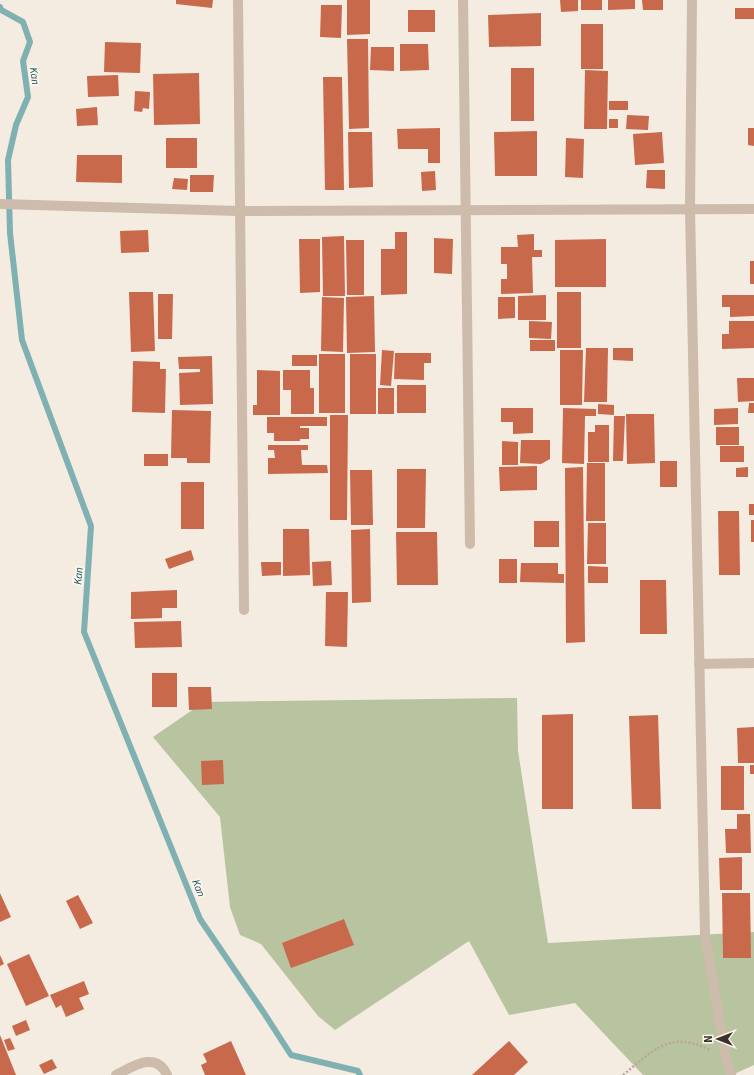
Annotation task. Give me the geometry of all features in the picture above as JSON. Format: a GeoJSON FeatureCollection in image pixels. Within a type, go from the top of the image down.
{"type":"FeatureCollection","features":[{"type":"Feature","properties":{"kind":"street"},"geometry":{"type":"LineString","coordinates":[[238,0],[244,610]]}},
{"type":"Feature","properties":{"kind":"street"},"geometry":{"type":"LineString","coordinates":[[463,0],[467,211],[470,544]]}},
{"type":"Feature","properties":{"kind":"street"},"geometry":{"type":"LineString","coordinates":[[692,0],[690,209],[705,936],[726,1058],[732,1075]]}},
{"type":"Feature","properties":{"kind":"street"},"geometry":{"type":"LineString","coordinates":[[0,204],[239,211],[754,209]]}},
{"type":"Feature","properties":{"kind":"street"},"geometry":{"type":"LineString","coordinates":[[699,664],[754,663]]}},
{"type":"Feature","properties":{"kind":"street"},"geometry":{"type":"LineString","coordinates":[[116,1075],[144,1061],[156,1063],[167,1075]]}},
{"type":"Feature","properties":{"kind":"path"},"geometry":{"type":"LineString","coordinates":[[623,1075],[658,1046],[677,1041],[699,1045],[726,1058]]}},
{"type":"Feature","properties":{"kind":"green space"},"geometry":{"type":"Polygon","coordinates":[[[517,698],[518,751],[548,943],[754,932],[754,1065],[732,1075],[643,1075],[575,1003],[509,1015],[469,941],[335,1030],[318,1016],[261,944],[240,935],[230,907],[220,817],[153,737],[204,702],[517,698]]]}},
{"type":"Feature","properties":{"kind":"building"},"geometry":{"type":"Polygon","coordinates":[[[176,0],[213,0],[212,8],[176,4],[176,0]]]}},
{"type":"Feature","properties":{"kind":"building"},"geometry":{"type":"Polygon","coordinates":[[[347,0],[370,0],[370,34],[347,35],[347,0]]]}},
{"type":"Feature","properties":{"kind":"building"},"geometry":{"type":"Polygon","coordinates":[[[560,0],[578,0],[578,11],[561,12],[560,0]]]}},
{"type":"Feature","properties":{"kind":"building"},"geometry":{"type":"Polygon","coordinates":[[[581,0],[602,0],[602,10],[581,10],[581,0]]]}},
{"type":"Feature","properties":{"kind":"building"},"geometry":{"type":"Polygon","coordinates":[[[608,0],[635,0],[635,9],[608,10],[608,0]]]}},
{"type":"Feature","properties":{"kind":"building"},"geometry":{"type":"Polygon","coordinates":[[[642,0],[663,0],[663,10],[643,10],[642,0]]]}},
{"type":"Feature","properties":{"kind":"building"},"geometry":{"type":"Polygon","coordinates":[[[321,5],[342,5],[341,38],[320,37],[321,5]]]}},
{"type":"Feature","properties":{"kind":"building"},"geometry":{"type":"Polygon","coordinates":[[[735,8],[754,8],[754,19],[735,19],[735,8]]]}},
{"type":"Feature","properties":{"kind":"building"},"geometry":{"type":"Polygon","coordinates":[[[408,10],[435,10],[435,32],[408,32],[408,10]]]}},
{"type":"Feature","properties":{"kind":"building"},"geometry":{"type":"Polygon","coordinates":[[[541,13],[541,46],[489,47],[488,15],[541,13]]]}},
{"type":"Feature","properties":{"kind":"building"},"geometry":{"type":"Polygon","coordinates":[[[581,24],[603,24],[603,69],[581,69],[581,24]]]}},
{"type":"Feature","properties":{"kind":"building"},"geometry":{"type":"Polygon","coordinates":[[[347,39],[368,39],[369,128],[349,129],[347,39]]]}},
{"type":"Feature","properties":{"kind":"building"},"geometry":{"type":"Polygon","coordinates":[[[105,42],[141,43],[140,73],[104,72],[105,42]]]}},
{"type":"Feature","properties":{"kind":"building"},"geometry":{"type":"Polygon","coordinates":[[[400,44],[428,44],[429,70],[400,71],[400,44]]]}},
{"type":"Feature","properties":{"kind":"building"},"geometry":{"type":"Polygon","coordinates":[[[371,47],[394,47],[394,71],[370,70],[371,47]]]}},
{"type":"Feature","properties":{"kind":"building"},"geometry":{"type":"Polygon","coordinates":[[[511,68],[534,68],[534,121],[511,121],[511,68]]]}},
{"type":"Feature","properties":{"kind":"building"},"geometry":{"type":"Polygon","coordinates":[[[585,70],[608,71],[607,129],[584,129],[585,70]]]}},
{"type":"Feature","properties":{"kind":"building"},"geometry":{"type":"Polygon","coordinates":[[[199,73],[200,124],[154,125],[153,74],[199,73]]]}},
{"type":"Feature","properties":{"kind":"building"},"geometry":{"type":"Polygon","coordinates":[[[118,75],[119,96],[88,97],[87,76],[118,75]]]}},
{"type":"Feature","properties":{"kind":"building"},"geometry":{"type":"Polygon","coordinates":[[[323,77],[342,77],[344,190],[325,190],[323,77]]]}},
{"type":"Feature","properties":{"kind":"building"},"geometry":{"type":"Polygon","coordinates":[[[135,91],[150,92],[149,109],[143,108],[142,112],[134,111],[135,91]]]}},
{"type":"Feature","properties":{"kind":"building"},"geometry":{"type":"Polygon","coordinates":[[[609,101],[628,101],[628,110],[609,110],[609,101]]]}},
{"type":"Feature","properties":{"kind":"building"},"geometry":{"type":"Polygon","coordinates":[[[97,107],[98,125],[77,126],[76,109],[97,107]]]}},
{"type":"Feature","properties":{"kind":"building"},"geometry":{"type":"Polygon","coordinates":[[[627,115],[649,116],[648,130],[626,129],[627,115]]]}},
{"type":"Feature","properties":{"kind":"building"},"geometry":{"type":"Polygon","coordinates":[[[609,119],[618,119],[618,128],[609,128],[609,119]]]}},
{"type":"Feature","properties":{"kind":"building"},"geometry":{"type":"Polygon","coordinates":[[[440,128],[440,163],[428,163],[428,149],[398,149],[397,129],[440,128]]]}},
{"type":"Feature","properties":{"kind":"building"},"geometry":{"type":"Polygon","coordinates":[[[748,128],[754,128],[754,146],[748,145],[748,128]]]}},
{"type":"Feature","properties":{"kind":"building"},"geometry":{"type":"Polygon","coordinates":[[[537,131],[537,176],[495,176],[494,132],[537,131]]]}},
{"type":"Feature","properties":{"kind":"building"},"geometry":{"type":"Polygon","coordinates":[[[348,132],[372,132],[373,187],[349,188],[348,132]]]}},
{"type":"Feature","properties":{"kind":"building"},"geometry":{"type":"Polygon","coordinates":[[[662,132],[664,163],[635,165],[633,134],[662,132]]]}},
{"type":"Feature","properties":{"kind":"building"},"geometry":{"type":"Polygon","coordinates":[[[166,138],[197,138],[197,168],[166,168],[166,138]]]}},
{"type":"Feature","properties":{"kind":"building"},"geometry":{"type":"Polygon","coordinates":[[[566,138],[584,139],[583,178],[565,177],[566,138]]]}},
{"type":"Feature","properties":{"kind":"building"},"geometry":{"type":"Polygon","coordinates":[[[77,155],[122,155],[122,183],[76,182],[77,155]]]}},
{"type":"Feature","properties":{"kind":"building"},"geometry":{"type":"Polygon","coordinates":[[[647,170],[665,170],[665,189],[646,188],[647,170]]]}},
{"type":"Feature","properties":{"kind":"building"},"geometry":{"type":"Polygon","coordinates":[[[435,171],[436,190],[422,191],[421,172],[435,171]]]}},
{"type":"Feature","properties":{"kind":"building"},"geometry":{"type":"Polygon","coordinates":[[[190,175],[214,175],[213,192],[190,192],[190,175]]]}},
{"type":"Feature","properties":{"kind":"building"},"geometry":{"type":"Polygon","coordinates":[[[174,178],[188,179],[187,190],[172,189],[174,178]]]}},
{"type":"Feature","properties":{"kind":"building"},"geometry":{"type":"Polygon","coordinates":[[[148,230],[149,252],[121,253],[120,231],[148,230]]]}},
{"type":"Feature","properties":{"kind":"building"},"geometry":{"type":"Polygon","coordinates":[[[395,232],[407,232],[407,294],[381,295],[381,249],[395,249],[395,232]]]}},
{"type":"Feature","properties":{"kind":"building"},"geometry":{"type":"Polygon","coordinates":[[[534,234],[534,250],[542,250],[542,257],[532,257],[533,293],[501,294],[501,279],[507,279],[507,264],[501,264],[501,247],[518,247],[517,235],[534,234]]]}},
{"type":"Feature","properties":{"kind":"building"},"geometry":{"type":"Polygon","coordinates":[[[344,236],[345,296],[323,296],[322,237],[344,236]]]}},
{"type":"Feature","properties":{"kind":"building"},"geometry":{"type":"Polygon","coordinates":[[[434,238],[453,239],[452,274],[434,273],[434,238]]]}},
{"type":"Feature","properties":{"kind":"building"},"geometry":{"type":"Polygon","coordinates":[[[299,239],[320,239],[320,292],[300,293],[299,239]]]}},
{"type":"Feature","properties":{"kind":"building"},"geometry":{"type":"Polygon","coordinates":[[[606,239],[606,287],[555,287],[555,240],[606,239]]]}},
{"type":"Feature","properties":{"kind":"building"},"geometry":{"type":"Polygon","coordinates":[[[346,240],[364,240],[364,295],[347,295],[346,240]]]}},
{"type":"Feature","properties":{"kind":"building"},"geometry":{"type":"Polygon","coordinates":[[[750,261],[754,261],[754,284],[750,284],[750,261]]]}},
{"type":"Feature","properties":{"kind":"building"},"geometry":{"type":"Polygon","coordinates":[[[129,292],[153,292],[155,351],[131,352],[129,292]]]}},
{"type":"Feature","properties":{"kind":"building"},"geometry":{"type":"Polygon","coordinates":[[[557,292],[581,292],[581,348],[557,348],[557,292]]]}},
{"type":"Feature","properties":{"kind":"building"},"geometry":{"type":"Polygon","coordinates":[[[158,294],[173,294],[172,339],[158,339],[158,294]]]}},
{"type":"Feature","properties":{"kind":"building"},"geometry":{"type":"Polygon","coordinates":[[[546,295],[546,320],[518,320],[518,296],[546,295]]]}},
{"type":"Feature","properties":{"kind":"building"},"geometry":{"type":"Polygon","coordinates":[[[722,295],[754,295],[754,316],[730,317],[730,307],[722,307],[722,295]]]}},
{"type":"Feature","properties":{"kind":"building"},"geometry":{"type":"Polygon","coordinates":[[[374,296],[375,352],[347,353],[346,297],[374,296]]]}},
{"type":"Feature","properties":{"kind":"building"},"geometry":{"type":"Polygon","coordinates":[[[322,297],[344,298],[343,352],[321,351],[322,297]]]}},
{"type":"Feature","properties":{"kind":"building"},"geometry":{"type":"Polygon","coordinates":[[[498,297],[515,297],[515,318],[498,319],[498,297]]]}},
{"type":"Feature","properties":{"kind":"building"},"geometry":{"type":"Polygon","coordinates":[[[529,321],[552,322],[551,339],[529,338],[529,321]]]}},
{"type":"Feature","properties":{"kind":"building"},"geometry":{"type":"Polygon","coordinates":[[[729,321],[754,321],[754,348],[722,349],[722,334],[729,334],[729,321]]]}},
{"type":"Feature","properties":{"kind":"building"},"geometry":{"type":"Polygon","coordinates":[[[530,340],[555,340],[555,351],[530,351],[530,340]]]}},
{"type":"Feature","properties":{"kind":"building"},"geometry":{"type":"Polygon","coordinates":[[[586,348],[608,348],[607,402],[584,402],[586,348]]]}},
{"type":"Feature","properties":{"kind":"building"},"geometry":{"type":"Polygon","coordinates":[[[613,348],[633,348],[633,361],[613,360],[613,348]]]}},
{"type":"Feature","properties":{"kind":"building"},"geometry":{"type":"Polygon","coordinates":[[[382,350],[394,351],[391,386],[380,385],[382,350]]]}},
{"type":"Feature","properties":{"kind":"building"},"geometry":{"type":"Polygon","coordinates":[[[560,350],[583,350],[582,405],[560,405],[560,350]]]}},
{"type":"Feature","properties":{"kind":"building"},"geometry":{"type":"Polygon","coordinates":[[[395,353],[431,353],[431,363],[424,363],[424,380],[394,379],[395,353]]]}},
{"type":"Feature","properties":{"kind":"building"},"geometry":{"type":"Polygon","coordinates":[[[319,354],[345,354],[345,413],[319,413],[319,354]]]}},
{"type":"Feature","properties":{"kind":"building"},"geometry":{"type":"Polygon","coordinates":[[[350,354],[376,354],[376,414],[350,414],[350,354]]]}},
{"type":"Feature","properties":{"kind":"building"},"geometry":{"type":"Polygon","coordinates":[[[292,355],[317,355],[317,366],[292,366],[292,355]]]}},
{"type":"Feature","properties":{"kind":"building"},"geometry":{"type":"Polygon","coordinates":[[[212,356],[213,404],[180,405],[179,373],[200,372],[200,369],[179,369],[178,357],[212,356]]]}},
{"type":"Feature","properties":{"kind":"building"},"geometry":{"type":"Polygon","coordinates":[[[133,361],[160,362],[160,369],[166,369],[165,413],[132,412],[133,361]]]}},
{"type":"Feature","properties":{"kind":"building"},"geometry":{"type":"Polygon","coordinates":[[[257,370],[280,371],[280,415],[253,415],[253,405],[257,405],[257,370]]]}},
{"type":"Feature","properties":{"kind":"building"},"geometry":{"type":"Polygon","coordinates":[[[283,370],[310,370],[310,388],[314,388],[314,414],[291,414],[291,390],[283,390],[283,370]]]}},
{"type":"Feature","properties":{"kind":"building"},"geometry":{"type":"Polygon","coordinates":[[[737,378],[754,378],[754,401],[738,402],[737,378]]]}},
{"type":"Feature","properties":{"kind":"building"},"geometry":{"type":"Polygon","coordinates":[[[397,385],[426,385],[426,413],[397,413],[397,385]]]}},
{"type":"Feature","properties":{"kind":"building"},"geometry":{"type":"Polygon","coordinates":[[[378,388],[394,388],[394,414],[378,414],[378,388]]]}},
{"type":"Feature","properties":{"kind":"building"},"geometry":{"type":"Polygon","coordinates":[[[749,403],[754,403],[754,413],[748,413],[749,403]]]}},
{"type":"Feature","properties":{"kind":"building"},"geometry":{"type":"Polygon","coordinates":[[[598,404],[614,405],[614,415],[598,414],[598,404]]]}},
{"type":"Feature","properties":{"kind":"building"},"geometry":{"type":"Polygon","coordinates":[[[501,408],[533,408],[533,433],[513,434],[513,422],[501,422],[501,408]]]}},
{"type":"Feature","properties":{"kind":"building"},"geometry":{"type":"Polygon","coordinates":[[[563,408],[596,409],[596,416],[585,416],[584,464],[562,463],[563,408]]]}},
{"type":"Feature","properties":{"kind":"building"},"geometry":{"type":"Polygon","coordinates":[[[738,408],[738,424],[714,425],[714,409],[738,408]]]}},
{"type":"Feature","properties":{"kind":"building"},"geometry":{"type":"Polygon","coordinates":[[[172,410],[211,411],[210,463],[187,463],[187,458],[171,458],[172,410]]]}},
{"type":"Feature","properties":{"kind":"building"},"geometry":{"type":"Polygon","coordinates":[[[626,414],[654,414],[655,463],[627,464],[626,414]]]}},
{"type":"Feature","properties":{"kind":"building"},"geometry":{"type":"Polygon","coordinates":[[[330,415],[348,415],[347,520],[330,520],[330,415]]]}},
{"type":"Feature","properties":{"kind":"building"},"geometry":{"type":"Polygon","coordinates":[[[614,416],[625,416],[623,461],[613,461],[614,416]]]}},
{"type":"Feature","properties":{"kind":"building"},"geometry":{"type":"Polygon","coordinates":[[[267,417],[327,417],[327,426],[300,426],[300,428],[309,428],[309,439],[300,439],[300,441],[274,441],[274,433],[267,433],[267,417]]]}},
{"type":"Feature","properties":{"kind":"building"},"geometry":{"type":"Polygon","coordinates":[[[595,425],[609,425],[609,462],[588,462],[588,432],[595,432],[595,425]]]}},
{"type":"Feature","properties":{"kind":"building"},"geometry":{"type":"Polygon","coordinates":[[[716,427],[739,427],[739,445],[716,445],[716,427]]]}},
{"type":"Feature","properties":{"kind":"building"},"geometry":{"type":"Polygon","coordinates":[[[521,440],[550,440],[550,459],[541,464],[520,463],[521,440]]]}},
{"type":"Feature","properties":{"kind":"building"},"geometry":{"type":"Polygon","coordinates":[[[502,441],[518,442],[518,465],[502,465],[502,441]]]}},
{"type":"Feature","properties":{"kind":"building"},"geometry":{"type":"Polygon","coordinates":[[[268,445],[308,445],[308,450],[301,450],[302,465],[327,465],[328,473],[268,474],[268,458],[275,458],[274,450],[268,450],[268,445]]]}},
{"type":"Feature","properties":{"kind":"building"},"geometry":{"type":"Polygon","coordinates":[[[720,446],[744,446],[744,462],[720,462],[720,446]]]}},
{"type":"Feature","properties":{"kind":"building"},"geometry":{"type":"Polygon","coordinates":[[[144,454],[168,454],[168,466],[144,466],[144,454]]]}},
{"type":"Feature","properties":{"kind":"building"},"geometry":{"type":"Polygon","coordinates":[[[660,461],[677,461],[677,487],[660,487],[660,461]]]}},
{"type":"Feature","properties":{"kind":"building"},"geometry":{"type":"Polygon","coordinates":[[[587,463],[605,463],[605,521],[586,521],[587,463]]]}},
{"type":"Feature","properties":{"kind":"building"},"geometry":{"type":"Polygon","coordinates":[[[537,466],[537,490],[500,491],[499,467],[537,466]]]}},
{"type":"Feature","properties":{"kind":"building"},"geometry":{"type":"Polygon","coordinates":[[[583,467],[585,642],[566,643],[565,468],[583,467]]]}},
{"type":"Feature","properties":{"kind":"building"},"geometry":{"type":"Polygon","coordinates":[[[748,467],[748,477],[736,477],[736,468],[748,467]]]}},
{"type":"Feature","properties":{"kind":"building"},"geometry":{"type":"Polygon","coordinates":[[[397,469],[426,469],[425,528],[397,528],[397,469]]]}},
{"type":"Feature","properties":{"kind":"building"},"geometry":{"type":"Polygon","coordinates":[[[350,470],[372,470],[373,525],[351,525],[350,470]]]}},
{"type":"Feature","properties":{"kind":"building"},"geometry":{"type":"Polygon","coordinates":[[[181,482],[204,482],[204,529],[181,529],[181,482]]]}},
{"type":"Feature","properties":{"kind":"building"},"geometry":{"type":"Polygon","coordinates":[[[749,504],[754,504],[754,515],[749,515],[749,504]]]}},
{"type":"Feature","properties":{"kind":"building"},"geometry":{"type":"Polygon","coordinates":[[[718,511],[739,511],[740,575],[719,575],[718,511]]]}},
{"type":"Feature","properties":{"kind":"building"},"geometry":{"type":"Polygon","coordinates":[[[751,520],[754,520],[754,542],[751,542],[751,520]]]}},
{"type":"Feature","properties":{"kind":"building"},"geometry":{"type":"Polygon","coordinates":[[[534,521],[559,521],[559,547],[534,547],[534,521]]]}},
{"type":"Feature","properties":{"kind":"building"},"geometry":{"type":"Polygon","coordinates":[[[588,523],[606,523],[606,564],[587,564],[588,523]]]}},
{"type":"Feature","properties":{"kind":"building"},"geometry":{"type":"Polygon","coordinates":[[[283,529],[309,529],[310,575],[283,576],[283,529]]]}},
{"type":"Feature","properties":{"kind":"building"},"geometry":{"type":"Polygon","coordinates":[[[370,529],[371,602],[352,603],[351,530],[370,529]]]}},
{"type":"Feature","properties":{"kind":"building"},"geometry":{"type":"Polygon","coordinates":[[[396,532],[437,532],[438,585],[397,585],[396,532]]]}},
{"type":"Feature","properties":{"kind":"building"},"geometry":{"type":"Polygon","coordinates":[[[191,550],[194,560],[169,569],[165,559],[191,550]]]}},
{"type":"Feature","properties":{"kind":"building"},"geometry":{"type":"Polygon","coordinates":[[[499,559],[517,559],[517,583],[499,583],[499,559]]]}},
{"type":"Feature","properties":{"kind":"building"},"geometry":{"type":"Polygon","coordinates":[[[331,561],[332,585],[313,586],[312,562],[331,561]]]}},
{"type":"Feature","properties":{"kind":"building"},"geometry":{"type":"Polygon","coordinates":[[[261,562],[281,562],[281,575],[262,576],[261,562]]]}},
{"type":"Feature","properties":{"kind":"building"},"geometry":{"type":"Polygon","coordinates":[[[521,563],[558,563],[558,574],[564,574],[564,583],[520,582],[521,563]]]}},
{"type":"Feature","properties":{"kind":"building"},"geometry":{"type":"Polygon","coordinates":[[[588,566],[608,567],[608,583],[588,583],[588,566]]]}},
{"type":"Feature","properties":{"kind":"building"},"geometry":{"type":"Polygon","coordinates":[[[640,580],[666,580],[667,634],[640,634],[640,580]]]}},
{"type":"Feature","properties":{"kind":"building"},"geometry":{"type":"Polygon","coordinates":[[[177,590],[177,608],[162,608],[162,618],[131,619],[131,592],[177,590]]]}},
{"type":"Feature","properties":{"kind":"building"},"geometry":{"type":"Polygon","coordinates":[[[326,592],[348,592],[347,647],[325,646],[326,592]]]}},
{"type":"Feature","properties":{"kind":"building"},"geometry":{"type":"Polygon","coordinates":[[[181,621],[182,647],[135,648],[134,622],[181,621]]]}},
{"type":"Feature","properties":{"kind":"building"},"geometry":{"type":"Polygon","coordinates":[[[152,673],[177,673],[177,707],[152,707],[152,673]]]}},
{"type":"Feature","properties":{"kind":"building"},"geometry":{"type":"Polygon","coordinates":[[[188,687],[211,687],[212,709],[189,710],[188,687]]]}},
{"type":"Feature","properties":{"kind":"building"},"geometry":{"type":"Polygon","coordinates":[[[573,714],[573,809],[542,809],[542,715],[573,714]]]}},
{"type":"Feature","properties":{"kind":"building"},"geometry":{"type":"Polygon","coordinates":[[[658,715],[661,809],[632,809],[629,716],[658,715]]]}},
{"type":"Feature","properties":{"kind":"building"},"geometry":{"type":"Polygon","coordinates":[[[754,727],[754,763],[738,763],[737,728],[754,727]]]}},
{"type":"Feature","properties":{"kind":"building"},"geometry":{"type":"Polygon","coordinates":[[[223,760],[224,784],[202,785],[201,761],[223,760]]]}},
{"type":"Feature","properties":{"kind":"building"},"geometry":{"type":"Polygon","coordinates":[[[750,765],[754,765],[754,774],[750,774],[750,765]]]}},
{"type":"Feature","properties":{"kind":"building"},"geometry":{"type":"Polygon","coordinates":[[[721,766],[744,766],[744,810],[721,810],[721,766]]]}},
{"type":"Feature","properties":{"kind":"building"},"geometry":{"type":"Polygon","coordinates":[[[737,814],[750,814],[751,853],[726,853],[725,829],[737,829],[737,814]]]}},
{"type":"Feature","properties":{"kind":"building"},"geometry":{"type":"Polygon","coordinates":[[[742,857],[742,890],[720,890],[719,858],[742,857]]]}},
{"type":"Feature","properties":{"kind":"building"},"geometry":{"type":"Polygon","coordinates":[[[0,893],[11,917],[0,922],[0,893]]]}},
{"type":"Feature","properties":{"kind":"building"},"geometry":{"type":"Polygon","coordinates":[[[722,893],[750,893],[751,958],[723,958],[722,893]]]}},
{"type":"Feature","properties":{"kind":"building"},"geometry":{"type":"Polygon","coordinates":[[[78,895],[93,923],[80,929],[66,901],[78,895]]]}},
{"type":"Feature","properties":{"kind":"building"},"geometry":{"type":"Polygon","coordinates":[[[344,919],[354,945],[291,968],[282,943],[344,919]]]}},
{"type":"Feature","properties":{"kind":"building"},"geometry":{"type":"Polygon","coordinates":[[[29,954],[49,996],[26,1006],[7,964],[29,954]]]}},
{"type":"Feature","properties":{"kind":"building"},"geometry":{"type":"Polygon","coordinates":[[[0,955],[4,964],[0,966],[0,955]]]}},
{"type":"Feature","properties":{"kind":"building"},"geometry":{"type":"Polygon","coordinates":[[[84,981],[89,994],[79,998],[84,1009],[66,1017],[61,1005],[56,1008],[50,995],[84,981]]]}},
{"type":"Feature","properties":{"kind":"building"},"geometry":{"type":"Polygon","coordinates":[[[26,1020],[30,1030],[16,1036],[12,1026],[26,1020]]]}},
{"type":"Feature","properties":{"kind":"building"},"geometry":{"type":"Polygon","coordinates":[[[0,1035],[16,1075],[0,1075],[0,1035]]]}},
{"type":"Feature","properties":{"kind":"building"},"geometry":{"type":"Polygon","coordinates":[[[10,1038],[15,1049],[8,1051],[4,1040],[10,1038]]]}},
{"type":"Feature","properties":{"kind":"building"},"geometry":{"type":"Polygon","coordinates":[[[231,1041],[246,1075],[205,1075],[201,1065],[207,1062],[203,1054],[231,1041]]]}},
{"type":"Feature","properties":{"kind":"building"},"geometry":{"type":"Polygon","coordinates":[[[509,1041],[528,1062],[514,1075],[472,1075],[509,1041]]]}},
{"type":"Feature","properties":{"kind":"building"},"geometry":{"type":"Polygon","coordinates":[[[52,1059],[57,1068],[44,1074],[39,1065],[52,1059]]]}},
{"type":"Feature","properties":{"kind":"waterway","name":"Kan"},"geometry":{"type":"LineString","coordinates":[[0,7],[1,10],[23,22],[30,42],[23,61],[28,97],[16,125],[8,160],[10,233],[22,340],[91,526],[84,632],[200,919],[291,1055],[358,1071],[360,1075]]}}]}
